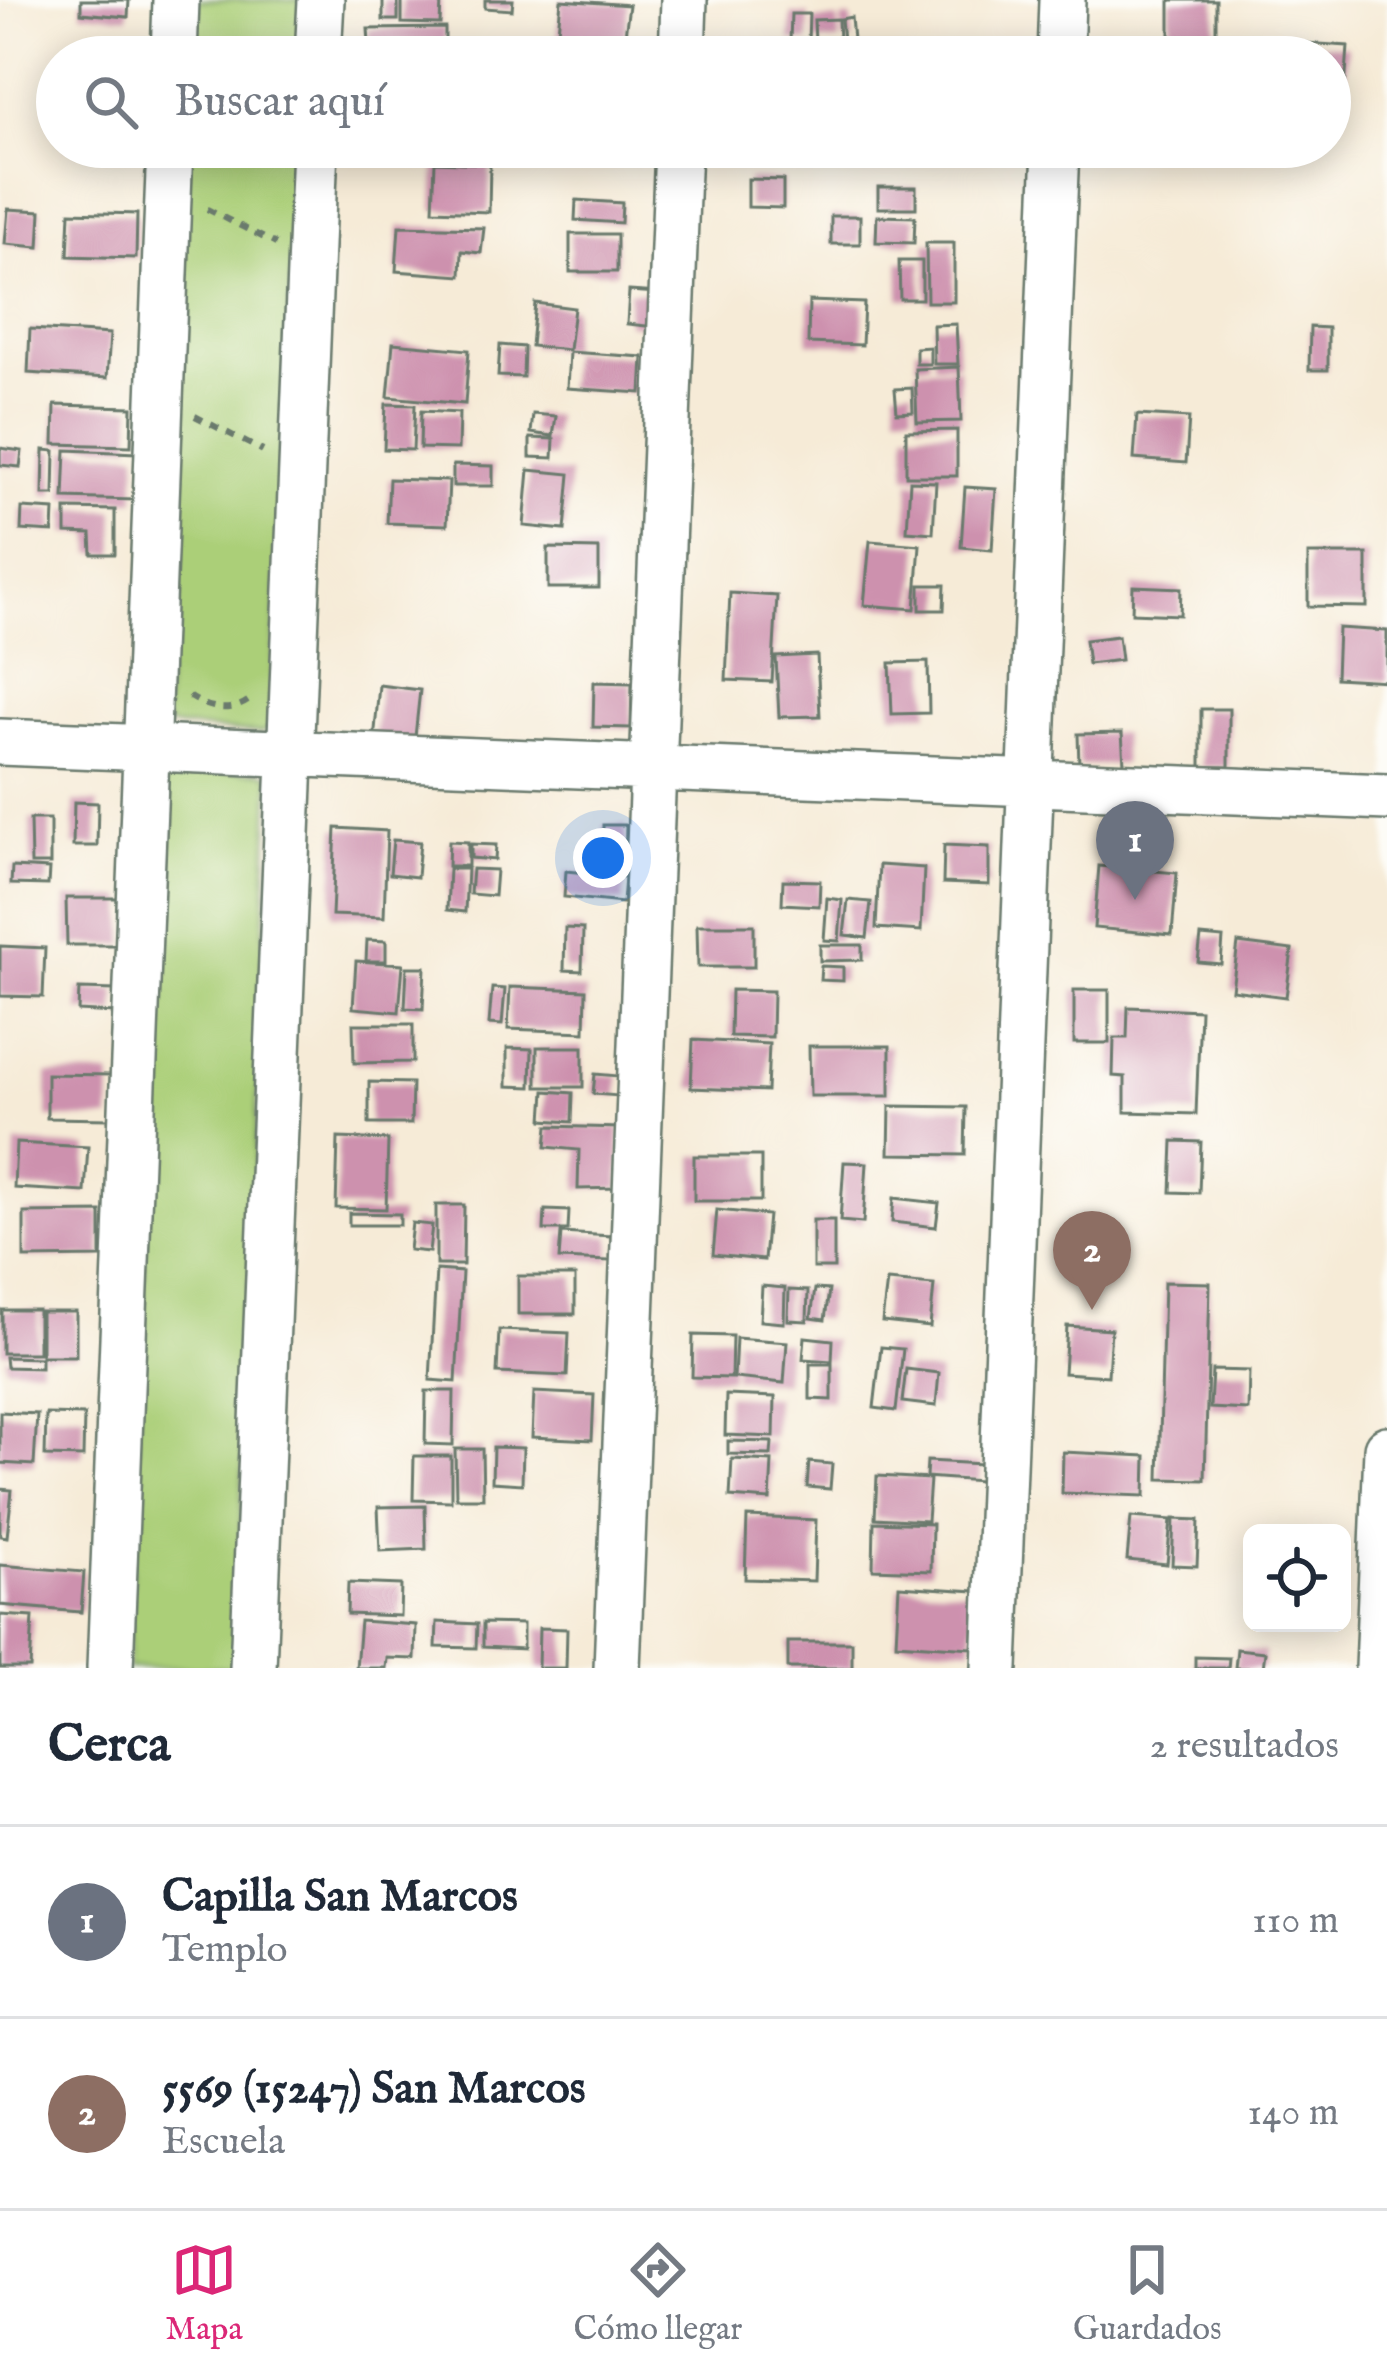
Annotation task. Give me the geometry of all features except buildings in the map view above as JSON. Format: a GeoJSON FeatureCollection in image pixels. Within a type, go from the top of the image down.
{"type":"FeatureCollection","features":[{"type":"Feature","properties":{"kind":"street"},"geometry":{"type":"LineString","coordinates":[[175,36],[176,0]]}},
{"type":"Feature","properties":{"kind":"street"},"geometry":{"type":"LineString","coordinates":[[319,36],[321,0]]}},
{"type":"Feature","properties":{"kind":"street"},"geometry":{"type":"LineString","coordinates":[[683,36],[684,0]]}},
{"type":"Feature","properties":{"kind":"street"},"geometry":{"type":"LineString","coordinates":[[1061,36],[1062,0]]}},
{"type":"Feature","properties":{"kind":"street"},"geometry":{"type":"LineString","coordinates":[[110,1668],[169,168]]}},
{"type":"Feature","properties":{"kind":"street"},"geometry":{"type":"LineString","coordinates":[[253,1668],[314,168]]}},
{"type":"Feature","properties":{"kind":"street"},"geometry":{"type":"LineString","coordinates":[[616,1668],[677,168]]}},
{"type":"Feature","properties":{"kind":"street"},"geometry":{"type":"LineString","coordinates":[[995,1668],[1055,168]]}},
{"type":"Feature","properties":{"kind":"street"},"geometry":{"type":"LineString","coordinates":[[0,742],[1387,797]]}},
{"type":"Feature","properties":{"kind":"street"},"geometry":{"type":"LineString","coordinates":[[1378,1668],[1387,1449]]}},
{"type":"Feature","properties":{"kind":"path"},"geometry":{"type":"LineString","coordinates":[[188,199],[287,250]]}},
{"type":"Feature","properties":{"kind":"path"},"geometry":{"type":"LineString","coordinates":[[181,409],[278,458]]}},
{"type":"Feature","properties":{"kind":"green space"},"geometry":{"type":"Polygon","coordinates":[[[192,0],[304,0],[302,36],[191,36],[192,0]]]}},
{"type":"Feature","properties":{"kind":"green space"},"geometry":{"type":"Polygon","coordinates":[[[185,168],[296,168],[270,728],[261,733],[170,726],[165,718],[185,168]]]}},
{"type":"Feature","properties":{"kind":"green space"},"geometry":{"type":"Polygon","coordinates":[[[168,770],[270,776],[235,1668],[128,1668],[164,774],[168,770]]]}},
{"type":"Feature","properties":{"kind":"place","name":"Capilla San Marcos"},"geometry":{"type":"Point","coordinates":[1135,900]}},
{"type":"Feature","properties":{"kind":"place","name":"5569 (15247) San Marcos"},"geometry":{"type":"Point","coordinates":[1092,1310]}}]}
